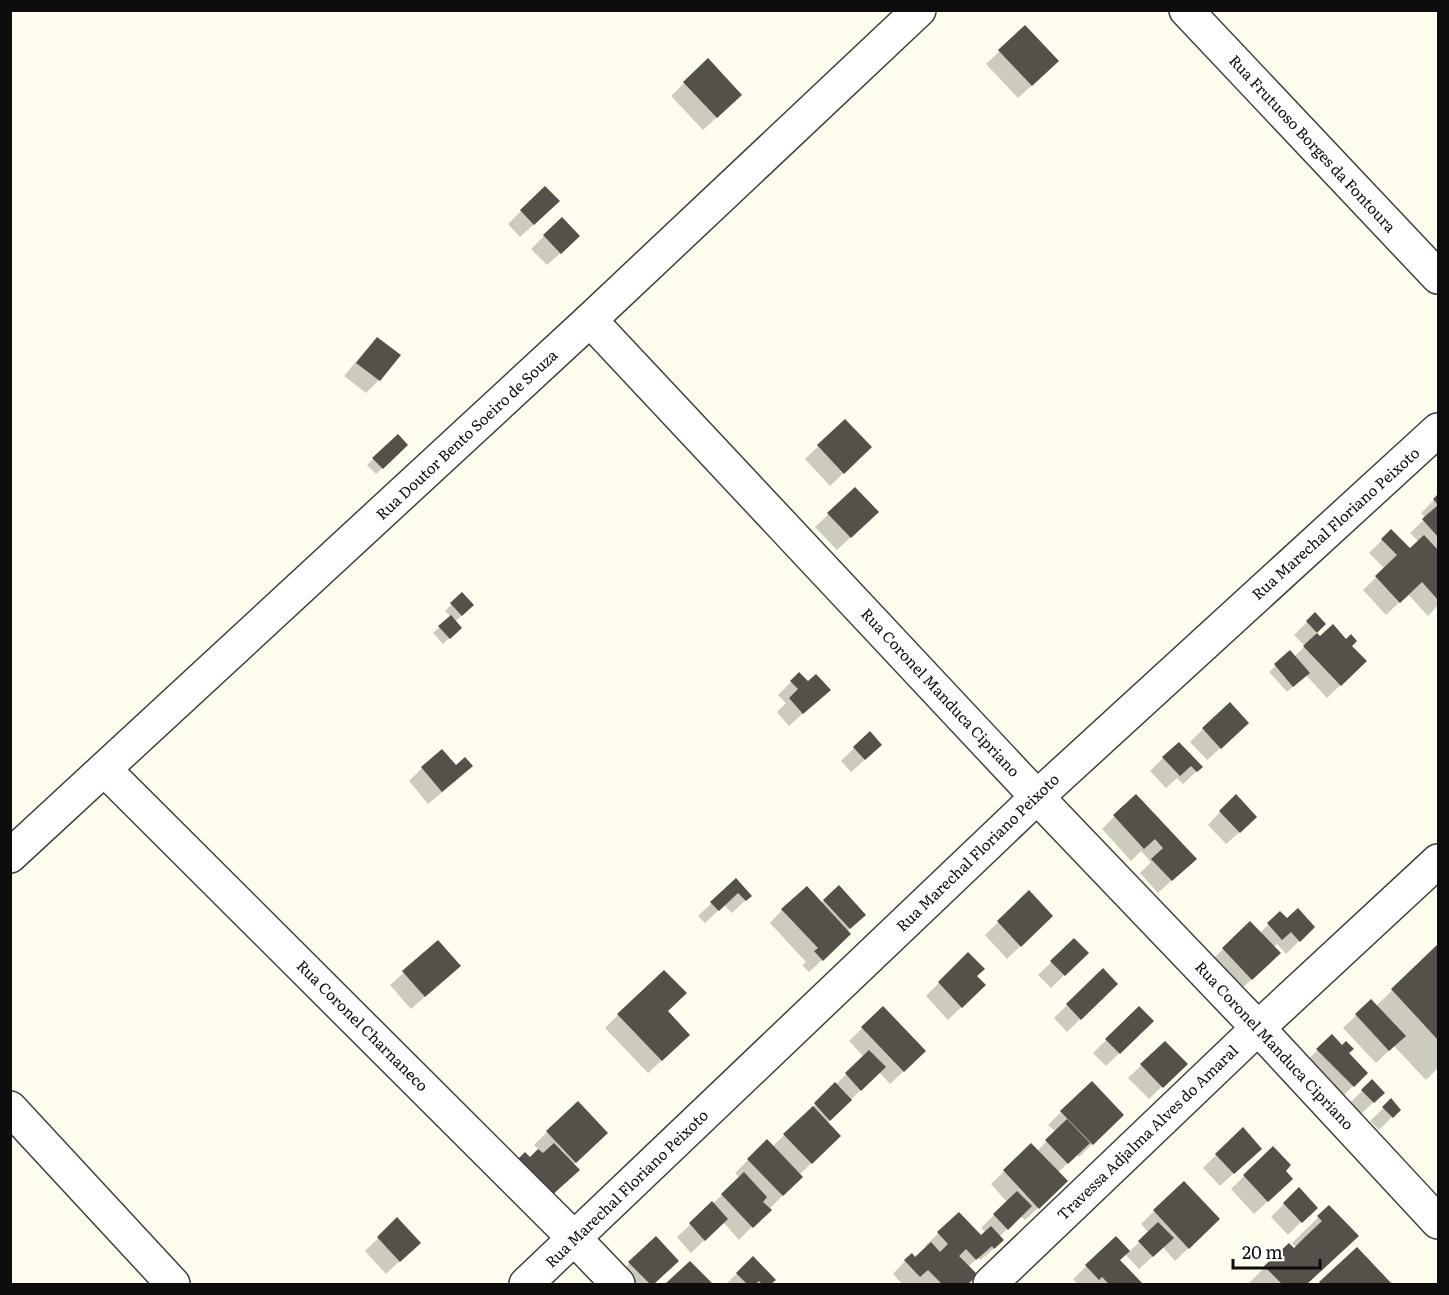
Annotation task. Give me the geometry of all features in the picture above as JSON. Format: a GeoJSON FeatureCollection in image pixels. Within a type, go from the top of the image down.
{"type":"FeatureCollection","features":[{"type":"Feature","properties":{"kind":"street","name":"Rua Doutor Bento Soeiro de Souza"},"geometry":{"type":"LineString","coordinates":[[10,856],[590,320],[920,10]]}},
{"type":"Feature","properties":{"kind":"street","name":"Rua Frutuoso Borges da Fontoura"},"geometry":{"type":"LineString","coordinates":[[1186,10],[1438,277]]}},
{"type":"Feature","properties":{"kind":"street","name":"Rua Coronel Manduca Cipriano"},"geometry":{"type":"LineString","coordinates":[[590,320],[1438,1222]]}},
{"type":"Feature","properties":{"kind":"street","name":"Rua Marechal Floriano Peixoto"},"geometry":{"type":"LineString","coordinates":[[526,1284],[1037,797],[1438,430]]}},
{"type":"Feature","properties":{"kind":"street","name":"Rua Coronel Charnaneco"},"geometry":{"type":"LineString","coordinates":[[105,770],[618,1284]]}},
{"type":"Feature","properties":{"kind":"street","name":"Travessa Adjalma Alves do Amaral"},"geometry":{"type":"LineString","coordinates":[[990,1284],[1258,1028],[1438,861]]}},
{"type":"Feature","properties":{"kind":"street"},"geometry":{"type":"LineString","coordinates":[[10,1108],[173,1284]]}},
{"type":"Feature","properties":{"kind":"building"},"geometry":{"type":"Polygon","coordinates":[[[1025,25],[1059,61],[1032,86],[998,50],[1025,25]]]}},
{"type":"Feature","properties":{"kind":"building"},"geometry":{"type":"Polygon","coordinates":[[[708,58],[742,95],[717,118],[683,82],[708,58]]]}},
{"type":"Feature","properties":{"kind":"building"},"geometry":{"type":"Polygon","coordinates":[[[545,186],[560,201],[534,225],[520,210],[545,186]]]}},
{"type":"Feature","properties":{"kind":"building"},"geometry":{"type":"Polygon","coordinates":[[[562,217],[580,236],[561,254],[543,235],[562,217]]]}},
{"type":"Feature","properties":{"kind":"building"},"geometry":{"type":"Polygon","coordinates":[[[377,337],[401,355],[380,381],[356,363],[377,337]]]}},
{"type":"Feature","properties":{"kind":"building"},"geometry":{"type":"Polygon","coordinates":[[[845,419],[872,447],[844,474],[817,445],[845,419]]]}},
{"type":"Feature","properties":{"kind":"building"},"geometry":{"type":"Polygon","coordinates":[[[398,434],[408,445],[383,469],[372,458],[398,434]]]}},
{"type":"Feature","properties":{"kind":"building"},"geometry":{"type":"Polygon","coordinates":[[[855,487],[879,512],[851,538],[827,513],[855,487]]]}},
{"type":"Feature","properties":{"kind":"building"},"geometry":{"type":"Polygon","coordinates":[[[1438,494],[1438,505],[1433,499],[1438,494]]]}},
{"type":"Feature","properties":{"kind":"building"},"geometry":{"type":"Polygon","coordinates":[[[1438,505],[1438,537],[1422,519],[1438,505]]]}},
{"type":"Feature","properties":{"kind":"building"},"geometry":{"type":"Polygon","coordinates":[[[1391,529],[1410,548],[1424,535],[1438,550],[1438,600],[1422,582],[1400,603],[1375,576],[1397,555],[1381,539],[1391,529]]]}},
{"type":"Feature","properties":{"kind":"building"},"geometry":{"type":"Polygon","coordinates":[[[462,592],[474,605],[462,616],[450,603],[462,592]]]}},
{"type":"Feature","properties":{"kind":"building"},"geometry":{"type":"Polygon","coordinates":[[[1315,612],[1326,624],[1317,633],[1306,621],[1315,612]]]}},
{"type":"Feature","properties":{"kind":"building"},"geometry":{"type":"Polygon","coordinates":[[[451,615],[462,628],[450,639],[438,626],[451,615]]]}},
{"type":"Feature","properties":{"kind":"building"},"geometry":{"type":"Polygon","coordinates":[[[1333,624],[1346,639],[1351,634],[1357,641],[1352,646],[1367,661],[1341,686],[1303,646],[1317,633],[1320,636],[1333,624]]]}},
{"type":"Feature","properties":{"kind":"building"},"geometry":{"type":"Polygon","coordinates":[[[1290,650],[1310,673],[1293,687],[1274,664],[1290,650]]]}},
{"type":"Feature","properties":{"kind":"building"},"geometry":{"type":"Polygon","coordinates":[[[799,672],[808,681],[816,674],[831,690],[803,714],[789,698],[798,689],[790,681],[799,672]]]}},
{"type":"Feature","properties":{"kind":"building"},"geometry":{"type":"Polygon","coordinates":[[[1230,702],[1249,723],[1221,749],[1202,728],[1230,702]]]}},
{"type":"Feature","properties":{"kind":"building"},"geometry":{"type":"Polygon","coordinates":[[[870,731],[882,745],[865,760],[853,747],[870,731]]]}},
{"type":"Feature","properties":{"kind":"building"},"geometry":{"type":"Polygon","coordinates":[[[1179,742],[1203,767],[1197,772],[1191,766],[1180,776],[1162,757],[1179,742]]]}},
{"type":"Feature","properties":{"kind":"building"},"geometry":{"type":"Polygon","coordinates":[[[442,749],[456,765],[465,757],[473,766],[442,792],[421,767],[442,749]]]}},
{"type":"Feature","properties":{"kind":"building"},"geometry":{"type":"Polygon","coordinates":[[[1136,794],[1197,859],[1172,881],[1151,859],[1163,848],[1155,839],[1144,849],[1113,815],[1136,794]]]}},
{"type":"Feature","properties":{"kind":"building"},"geometry":{"type":"Polygon","coordinates":[[[1236,794],[1257,817],[1240,833],[1219,811],[1236,794]]]}},
{"type":"Feature","properties":{"kind":"building"},"geometry":{"type":"Polygon","coordinates":[[[736,878],[752,896],[746,901],[738,893],[719,911],[710,902],[736,878]]]}},
{"type":"Feature","properties":{"kind":"building"},"geometry":{"type":"Polygon","coordinates":[[[839,885],[866,915],[850,929],[823,900],[839,885]]]}},
{"type":"Feature","properties":{"kind":"building"},"geometry":{"type":"Polygon","coordinates":[[[807,886],[851,934],[823,961],[814,951],[818,948],[781,909],[807,886]]]}},
{"type":"Feature","properties":{"kind":"building"},"geometry":{"type":"Polygon","coordinates":[[[1029,890],[1053,916],[1021,947],[997,921],[1029,890]]]}},
{"type":"Feature","properties":{"kind":"building"},"geometry":{"type":"Polygon","coordinates":[[[1298,908],[1315,927],[1300,942],[1291,932],[1282,940],[1267,923],[1280,911],[1287,918],[1298,908]]]}},
{"type":"Feature","properties":{"kind":"building"},"geometry":{"type":"Polygon","coordinates":[[[1250,921],[1281,953],[1252,980],[1222,948],[1250,921]]]}},
{"type":"Feature","properties":{"kind":"building"},"geometry":{"type":"Polygon","coordinates":[[[1074,938],[1089,953],[1065,976],[1050,961],[1074,938]]]}},
{"type":"Feature","properties":{"kind":"building"},"geometry":{"type":"Polygon","coordinates":[[[438,940],[461,966],[425,997],[402,971],[438,940]]]}},
{"type":"Feature","properties":{"kind":"building"},"geometry":{"type":"Polygon","coordinates":[[[1438,944],[1438,1040],[1391,989],[1438,944]]]}},
{"type":"Feature","properties":{"kind":"building"},"geometry":{"type":"Polygon","coordinates":[[[968,952],[985,969],[977,976],[986,985],[962,1008],[938,982],[968,952]]]}},
{"type":"Feature","properties":{"kind":"building"},"geometry":{"type":"Polygon","coordinates":[[[1103,968],[1118,984],[1081,1020],[1066,1004],[1103,968]]]}},
{"type":"Feature","properties":{"kind":"building"},"geometry":{"type":"Polygon","coordinates":[[[664,970],[687,993],[668,1011],[690,1035],[662,1061],[617,1014],[664,970]]]}},
{"type":"Feature","properties":{"kind":"building"},"geometry":{"type":"Polygon","coordinates":[[[1371,999],[1406,1036],[1389,1051],[1355,1014],[1371,999]]]}},
{"type":"Feature","properties":{"kind":"building"},"geometry":{"type":"Polygon","coordinates":[[[883,1006],[926,1051],[904,1072],[861,1027],[883,1006]]]}},
{"type":"Feature","properties":{"kind":"building"},"geometry":{"type":"Polygon","coordinates":[[[1139,1006],[1154,1021],[1120,1054],[1105,1039],[1139,1006]]]}},
{"type":"Feature","properties":{"kind":"building"},"geometry":{"type":"Polygon","coordinates":[[[1332,1034],[1342,1045],[1346,1041],[1354,1049],[1349,1053],[1368,1073],[1354,1087],[1316,1049],[1332,1034]]]}},
{"type":"Feature","properties":{"kind":"building"},"geometry":{"type":"Polygon","coordinates":[[[1165,1041],[1188,1064],[1163,1088],[1140,1064],[1165,1041]]]}},
{"type":"Feature","properties":{"kind":"building"},"geometry":{"type":"Polygon","coordinates":[[[869,1050],[886,1067],[861,1091],[845,1073],[869,1050]]]}},
{"type":"Feature","properties":{"kind":"building"},"geometry":{"type":"Polygon","coordinates":[[[1372,1079],[1385,1093],[1374,1103],[1361,1090],[1372,1079]]]}},
{"type":"Feature","properties":{"kind":"building"},"geometry":{"type":"Polygon","coordinates":[[[1092,1081],[1124,1115],[1093,1145],[1060,1111],[1092,1081]]]}},
{"type":"Feature","properties":{"kind":"building"},"geometry":{"type":"Polygon","coordinates":[[[835,1082],[852,1100],[830,1121],[814,1103],[835,1082]]]}},
{"type":"Feature","properties":{"kind":"building"},"geometry":{"type":"Polygon","coordinates":[[[1391,1098],[1401,1110],[1393,1118],[1382,1107],[1391,1098]]]}},
{"type":"Feature","properties":{"kind":"building"},"geometry":{"type":"Polygon","coordinates":[[[578,1101],[608,1133],[576,1163],[546,1131],[578,1101]]]}},
{"type":"Feature","properties":{"kind":"building"},"geometry":{"type":"Polygon","coordinates":[[[813,1106],[841,1136],[812,1164],[783,1134],[813,1106]]]}},
{"type":"Feature","properties":{"kind":"building"},"geometry":{"type":"Polygon","coordinates":[[[1067,1119],[1090,1143],[1068,1164],[1045,1140],[1067,1119]]]}},
{"type":"Feature","properties":{"kind":"building"},"geometry":{"type":"Polygon","coordinates":[[[1243,1127],[1262,1149],[1234,1174],[1215,1154],[1243,1127]]]}},
{"type":"Feature","properties":{"kind":"building"},"geometry":{"type":"Polygon","coordinates":[[[767,1139],[803,1177],[783,1196],[747,1159],[767,1139]]]}},
{"type":"Feature","properties":{"kind":"building"},"geometry":{"type":"Polygon","coordinates":[[[554,1143],[580,1170],[551,1196],[517,1160],[525,1152],[530,1157],[538,1149],[543,1153],[554,1143]]]}},
{"type":"Feature","properties":{"kind":"building"},"geometry":{"type":"Polygon","coordinates":[[[1031,1143],[1068,1181],[1039,1209],[1003,1170],[1031,1143]]]}},
{"type":"Feature","properties":{"kind":"building"},"geometry":{"type":"Polygon","coordinates":[[[1273,1146],[1291,1165],[1286,1171],[1293,1179],[1268,1202],[1243,1175],[1273,1146]]]}},
{"type":"Feature","properties":{"kind":"building"},"geometry":{"type":"Polygon","coordinates":[[[744,1172],[767,1197],[763,1202],[772,1210],[753,1228],[721,1194],[744,1172]]]}},
{"type":"Feature","properties":{"kind":"building"},"geometry":{"type":"Polygon","coordinates":[[[1184,1181],[1220,1219],[1189,1249],[1153,1210],[1184,1181]]]}},
{"type":"Feature","properties":{"kind":"building"},"geometry":{"type":"Polygon","coordinates":[[[1299,1187],[1318,1208],[1302,1223],[1283,1203],[1299,1187]]]}},
{"type":"Feature","properties":{"kind":"building"},"geometry":{"type":"Polygon","coordinates":[[[1017,1191],[1032,1206],[1008,1230],[993,1214],[1017,1191]]]}},
{"type":"Feature","properties":{"kind":"building"},"geometry":{"type":"Polygon","coordinates":[[[712,1201],[728,1219],[705,1241],[689,1223],[712,1201]]]}},
{"type":"Feature","properties":{"kind":"building"},"geometry":{"type":"Polygon","coordinates":[[[1329,1205],[1359,1236],[1307,1284],[1282,1284],[1264,1266],[1289,1243],[1294,1248],[1322,1221],[1317,1216],[1329,1205]]]}},
{"type":"Feature","properties":{"kind":"building"},"geometry":{"type":"Polygon","coordinates":[[[959,1212],[981,1235],[991,1226],[1004,1240],[994,1249],[992,1246],[976,1260],[966,1249],[959,1256],[978,1275],[968,1284],[942,1284],[928,1270],[920,1277],[904,1260],[912,1253],[915,1257],[931,1242],[940,1252],[948,1244],[937,1232],[959,1212]]]}},
{"type":"Feature","properties":{"kind":"building"},"geometry":{"type":"Polygon","coordinates":[[[397,1217],[421,1243],[400,1262],[377,1237],[397,1217]]]}},
{"type":"Feature","properties":{"kind":"building"},"geometry":{"type":"Polygon","coordinates":[[[1158,1222],[1174,1238],[1153,1257],[1138,1241],[1158,1222]]]}},
{"type":"Feature","properties":{"kind":"building"},"geometry":{"type":"Polygon","coordinates":[[[656,1236],[679,1261],[654,1284],[650,1284],[628,1262],[656,1236]]]}},
{"type":"Feature","properties":{"kind":"building"},"geometry":{"type":"Polygon","coordinates":[[[1116,1236],[1130,1251],[1120,1260],[1143,1284],[1109,1284],[1102,1277],[1099,1280],[1085,1265],[1116,1236]]]}},
{"type":"Feature","properties":{"kind":"building"},"geometry":{"type":"Polygon","coordinates":[[[1357,1247],[1392,1284],[1321,1284],[1319,1282],[1357,1247]]]}},
{"type":"Feature","properties":{"kind":"building"},"geometry":{"type":"Polygon","coordinates":[[[753,1256],[776,1280],[771,1284],[762,1284],[759,1281],[755,1284],[747,1284],[736,1273],[753,1256]]]}},
{"type":"Feature","properties":{"kind":"building"},"geometry":{"type":"Polygon","coordinates":[[[690,1261],[713,1284],[665,1284],[690,1261]]]}}]}
